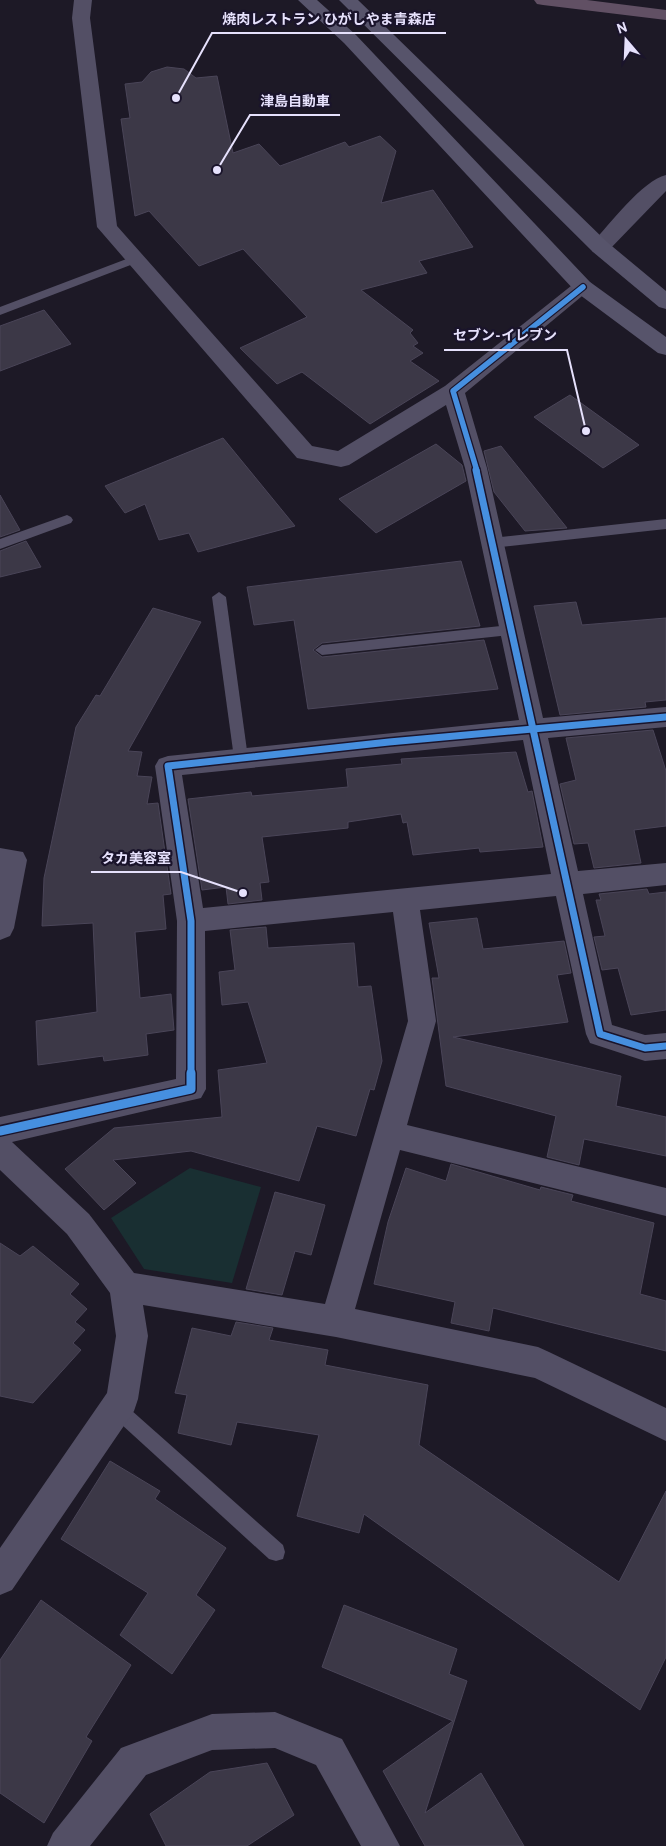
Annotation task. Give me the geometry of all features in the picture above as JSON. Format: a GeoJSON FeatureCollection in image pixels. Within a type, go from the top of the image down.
{"type":"FeatureCollection","features":[{"type":"Feature","properties":{"kind":"highway"},"geometry":{"type":"LineString","coordinates":[[543,0],[666,15]]}},
{"type":"Feature","properties":{"kind":"street"},"geometry":{"type":"LineString","coordinates":[[83,0],[81,18],[107,227],[304,452],[342,459],[453,391],[583,287]]}},
{"type":"Feature","properties":{"kind":"street"},"geometry":{"type":"LineString","coordinates":[[307,0],[350,39],[583,287],[666,348]]}},
{"type":"Feature","properties":{"kind":"street"},"geometry":{"type":"LineString","coordinates":[[348,0],[600,247],[663,297]]}},
{"type":"Feature","properties":{"kind":"street"},"geometry":{"type":"LineString","coordinates":[[600,247],[648,196],[666,181]]}},
{"type":"Feature","properties":{"kind":"street"},"geometry":{"type":"LineString","coordinates":[[453,391],[476,468],[600,1034],[645,1048],[666,1046]]}},
{"type":"Feature","properties":{"kind":"street"},"geometry":{"type":"LineString","coordinates":[[0,1131],[191,1089],[191,921],[168,766],[666,716]]}},
{"type":"Feature","properties":{"kind":"street"},"geometry":{"type":"LineString","coordinates":[[0,859],[14,860],[0,928]]}},
{"type":"Feature","properties":{"kind":"street"},"geometry":{"type":"LineString","coordinates":[[191,921],[666,874]]}},
{"type":"Feature","properties":{"kind":"street"},"geometry":{"type":"LineString","coordinates":[[336,1321],[422,1021],[405,900]]}},
{"type":"Feature","properties":{"kind":"street"},"geometry":{"type":"LineString","coordinates":[[389,1134],[666,1202]]}},
{"type":"Feature","properties":{"kind":"street"},"geometry":{"type":"LineString","coordinates":[[0,1150],[78,1224],[125,1287],[132,1336],[122,1399],[0,1578]]}},
{"type":"Feature","properties":{"kind":"street"},"geometry":{"type":"LineString","coordinates":[[125,1287],[336,1321],[538,1363],[666,1425]]}},
{"type":"Feature","properties":{"kind":"street"},"geometry":{"type":"LineString","coordinates":[[66,1846],[134,1761],[212,1732],[275,1730],[329,1752],[381,1846]]}},
{"type":"Feature","properties":{"kind":"lane"},"geometry":{"type":"LineString","coordinates":[[0,311],[137,259]]}},
{"type":"Feature","properties":{"kind":"lane"},"geometry":{"type":"LineString","coordinates":[[0,544],[67,520]]}},
{"type":"Feature","properties":{"kind":"lane"},"geometry":{"type":"LineString","coordinates":[[492,543],[666,524]]}},
{"type":"Feature","properties":{"kind":"lane"},"geometry":{"type":"LineString","coordinates":[[219,597],[242,758]]}},
{"type":"Feature","properties":{"kind":"lane"},"geometry":{"type":"LineString","coordinates":[[322,650],[511,630]]}},
{"type":"Feature","properties":{"kind":"lane"},"geometry":{"type":"LineString","coordinates":[[116,1408],[276,1552]]}},
{"type":"Feature","properties":{"kind":"green space"},"geometry":{"type":"Polygon","coordinates":[[[190,1168],[261,1187],[232,1283],[144,1269],[111,1218],[190,1168]]]}},
{"type":"Feature","properties":{"kind":"building"},"geometry":{"type":"Polygon","coordinates":[[[167,67],[184,69],[196,78],[217,76],[233,153],[259,144],[280,166],[345,142],[349,147],[380,136],[396,151],[381,203],[433,190],[473,247],[419,261],[427,273],[361,290],[413,330],[410,333],[418,343],[413,346],[423,353],[410,361],[439,381],[370,424],[302,372],[277,384],[240,348],[307,317],[243,249],[199,266],[149,211],[135,216],[121,119],[130,118],[125,84],[142,82],[151,72],[167,67]]]}},
{"type":"Feature","properties":{"kind":"building"},"geometry":{"type":"Polygon","coordinates":[[[44,310],[71,344],[0,371],[0,326],[44,310]]]}},
{"type":"Feature","properties":{"kind":"building"},"geometry":{"type":"Polygon","coordinates":[[[570,395],[639,445],[603,468],[534,417],[570,395]]]}},
{"type":"Feature","properties":{"kind":"building"},"geometry":{"type":"Polygon","coordinates":[[[223,438],[295,526],[198,552],[189,533],[159,540],[145,504],[125,513],[105,486],[223,438]]]}},
{"type":"Feature","properties":{"kind":"building"},"geometry":{"type":"Polygon","coordinates":[[[436,444],[462,465],[466,481],[376,533],[339,499],[436,444]]]}},
{"type":"Feature","properties":{"kind":"building"},"geometry":{"type":"Polygon","coordinates":[[[501,446],[567,528],[525,531],[494,492],[484,451],[501,446]]]}},
{"type":"Feature","properties":{"kind":"building"},"geometry":{"type":"Polygon","coordinates":[[[0,495],[20,530],[0,537],[0,495]]]}},
{"type":"Feature","properties":{"kind":"building"},"geometry":{"type":"Polygon","coordinates":[[[26,541],[41,567],[0,577],[0,551],[26,541]]]}},
{"type":"Feature","properties":{"kind":"building"},"geometry":{"type":"Polygon","coordinates":[[[461,561],[480,626],[322,643],[313,650],[322,657],[484,640],[498,689],[308,709],[294,620],[254,625],[247,587],[461,561]]]}},
{"type":"Feature","properties":{"kind":"building"},"geometry":{"type":"Polygon","coordinates":[[[576,602],[582,625],[666,618],[666,700],[645,702],[646,707],[560,715],[534,606],[576,602]]]}},
{"type":"Feature","properties":{"kind":"building"},"geometry":{"type":"Polygon","coordinates":[[[153,608],[201,622],[128,751],[142,752],[137,776],[152,777],[147,804],[158,803],[171,894],[163,895],[166,929],[135,932],[140,998],[171,994],[174,1030],[146,1034],[148,1055],[104,1061],[103,1056],[38,1065],[36,1021],[97,1012],[93,923],[42,926],[44,878],[76,727],[96,695],[100,696],[153,608]]]}},
{"type":"Feature","properties":{"kind":"building"},"geometry":{"type":"Polygon","coordinates":[[[653,730],[666,771],[666,826],[634,830],[641,863],[594,868],[588,843],[574,844],[560,784],[576,780],[566,738],[653,730]]]}},
{"type":"Feature","properties":{"kind":"building"},"geometry":{"type":"Polygon","coordinates":[[[516,752],[528,792],[532,791],[543,847],[480,852],[479,848],[413,855],[407,822],[403,823],[401,814],[348,822],[348,828],[262,837],[269,882],[260,883],[262,900],[228,904],[226,887],[202,890],[188,799],[251,792],[252,796],[348,787],[346,769],[402,764],[401,759],[516,752]]]}},
{"type":"Feature","properties":{"kind":"building"},"geometry":{"type":"Polygon","coordinates":[[[647,889],[649,894],[666,892],[666,1010],[631,1015],[618,968],[602,970],[594,937],[605,936],[596,900],[601,900],[599,894],[647,889]]]}},
{"type":"Feature","properties":{"kind":"building"},"geometry":{"type":"Polygon","coordinates":[[[477,918],[483,949],[564,941],[571,973],[557,975],[568,1022],[453,1037],[621,1076],[616,1106],[666,1117],[666,1156],[584,1139],[579,1165],[547,1157],[556,1116],[446,1086],[432,978],[439,978],[429,923],[477,918]]]}},
{"type":"Feature","properties":{"kind":"building"},"geometry":{"type":"Polygon","coordinates":[[[266,927],[268,948],[354,943],[358,987],[371,986],[382,1061],[374,1090],[370,1089],[356,1136],[317,1126],[299,1181],[191,1151],[113,1160],[136,1183],[104,1210],[65,1169],[114,1128],[222,1117],[218,1070],[267,1063],[248,1002],[222,1005],[219,972],[235,970],[230,930],[266,927]]]}},
{"type":"Feature","properties":{"kind":"building"},"geometry":{"type":"Polygon","coordinates":[[[451,1164],[540,1190],[541,1187],[573,1195],[571,1201],[654,1223],[640,1294],[666,1301],[666,1351],[493,1308],[489,1331],[451,1323],[455,1302],[374,1284],[388,1222],[406,1168],[446,1181],[451,1164]]]}},
{"type":"Feature","properties":{"kind":"building"},"geometry":{"type":"Polygon","coordinates":[[[275,1192],[325,1205],[311,1255],[295,1251],[282,1295],[246,1289],[275,1192]]]}},
{"type":"Feature","properties":{"kind":"building"},"geometry":{"type":"Polygon","coordinates":[[[0,1243],[20,1256],[33,1246],[79,1284],[70,1294],[87,1309],[75,1322],[85,1330],[73,1343],[81,1350],[33,1403],[0,1396],[0,1243]]]}},
{"type":"Feature","properties":{"kind":"building"},"geometry":{"type":"Polygon","coordinates":[[[236,1322],[273,1328],[269,1340],[328,1350],[325,1365],[428,1385],[419,1445],[619,1582],[666,1491],[666,1657],[640,1710],[364,1514],[359,1533],[297,1516],[319,1435],[237,1422],[231,1445],[178,1433],[187,1395],[175,1393],[192,1328],[231,1336],[236,1322]]]}},
{"type":"Feature","properties":{"kind":"building"},"geometry":{"type":"Polygon","coordinates":[[[110,1461],[160,1491],[155,1499],[226,1548],[196,1595],[215,1610],[172,1674],[120,1635],[148,1593],[61,1539],[110,1461]]]}},
{"type":"Feature","properties":{"kind":"building"},"geometry":{"type":"Polygon","coordinates":[[[41,1600],[131,1665],[86,1737],[92,1741],[44,1823],[0,1793],[0,1660],[41,1600]]]}},
{"type":"Feature","properties":{"kind":"building"},"geometry":{"type":"Polygon","coordinates":[[[344,1605],[457,1649],[449,1674],[467,1681],[425,1813],[481,1773],[524,1846],[425,1846],[383,1771],[453,1721],[322,1667],[344,1605]]]}},
{"type":"Feature","properties":{"kind":"building"},"geometry":{"type":"Polygon","coordinates":[[[267,1763],[294,1815],[247,1846],[166,1846],[150,1814],[210,1772],[267,1763]]]}},
{"type":"Feature","properties":{"kind":"cycle path"},"geometry":{"type":"LineString","coordinates":[[583,287],[453,391],[476,468],[600,1034],[645,1048],[666,1046]]}},
{"type":"Feature","properties":{"kind":"cycle path"},"geometry":{"type":"LineString","coordinates":[[0,1131],[191,1089],[191,921],[168,766],[389,742],[666,717]]}},
{"type":"Feature","properties":{"kind":"place","name":"焼肉レストラン ひがしやま青森店"},"geometry":{"type":"Point","coordinates":[176,98]}},
{"type":"Feature","properties":{"kind":"place","name":"津島自動車"},"geometry":{"type":"Point","coordinates":[217,170]}},
{"type":"Feature","properties":{"kind":"place","name":"セブン-イレブン"},"geometry":{"type":"Point","coordinates":[586,431]}},
{"type":"Feature","properties":{"kind":"place","name":"タカ美容室"},"geometry":{"type":"Point","coordinates":[243,893]}}]}
